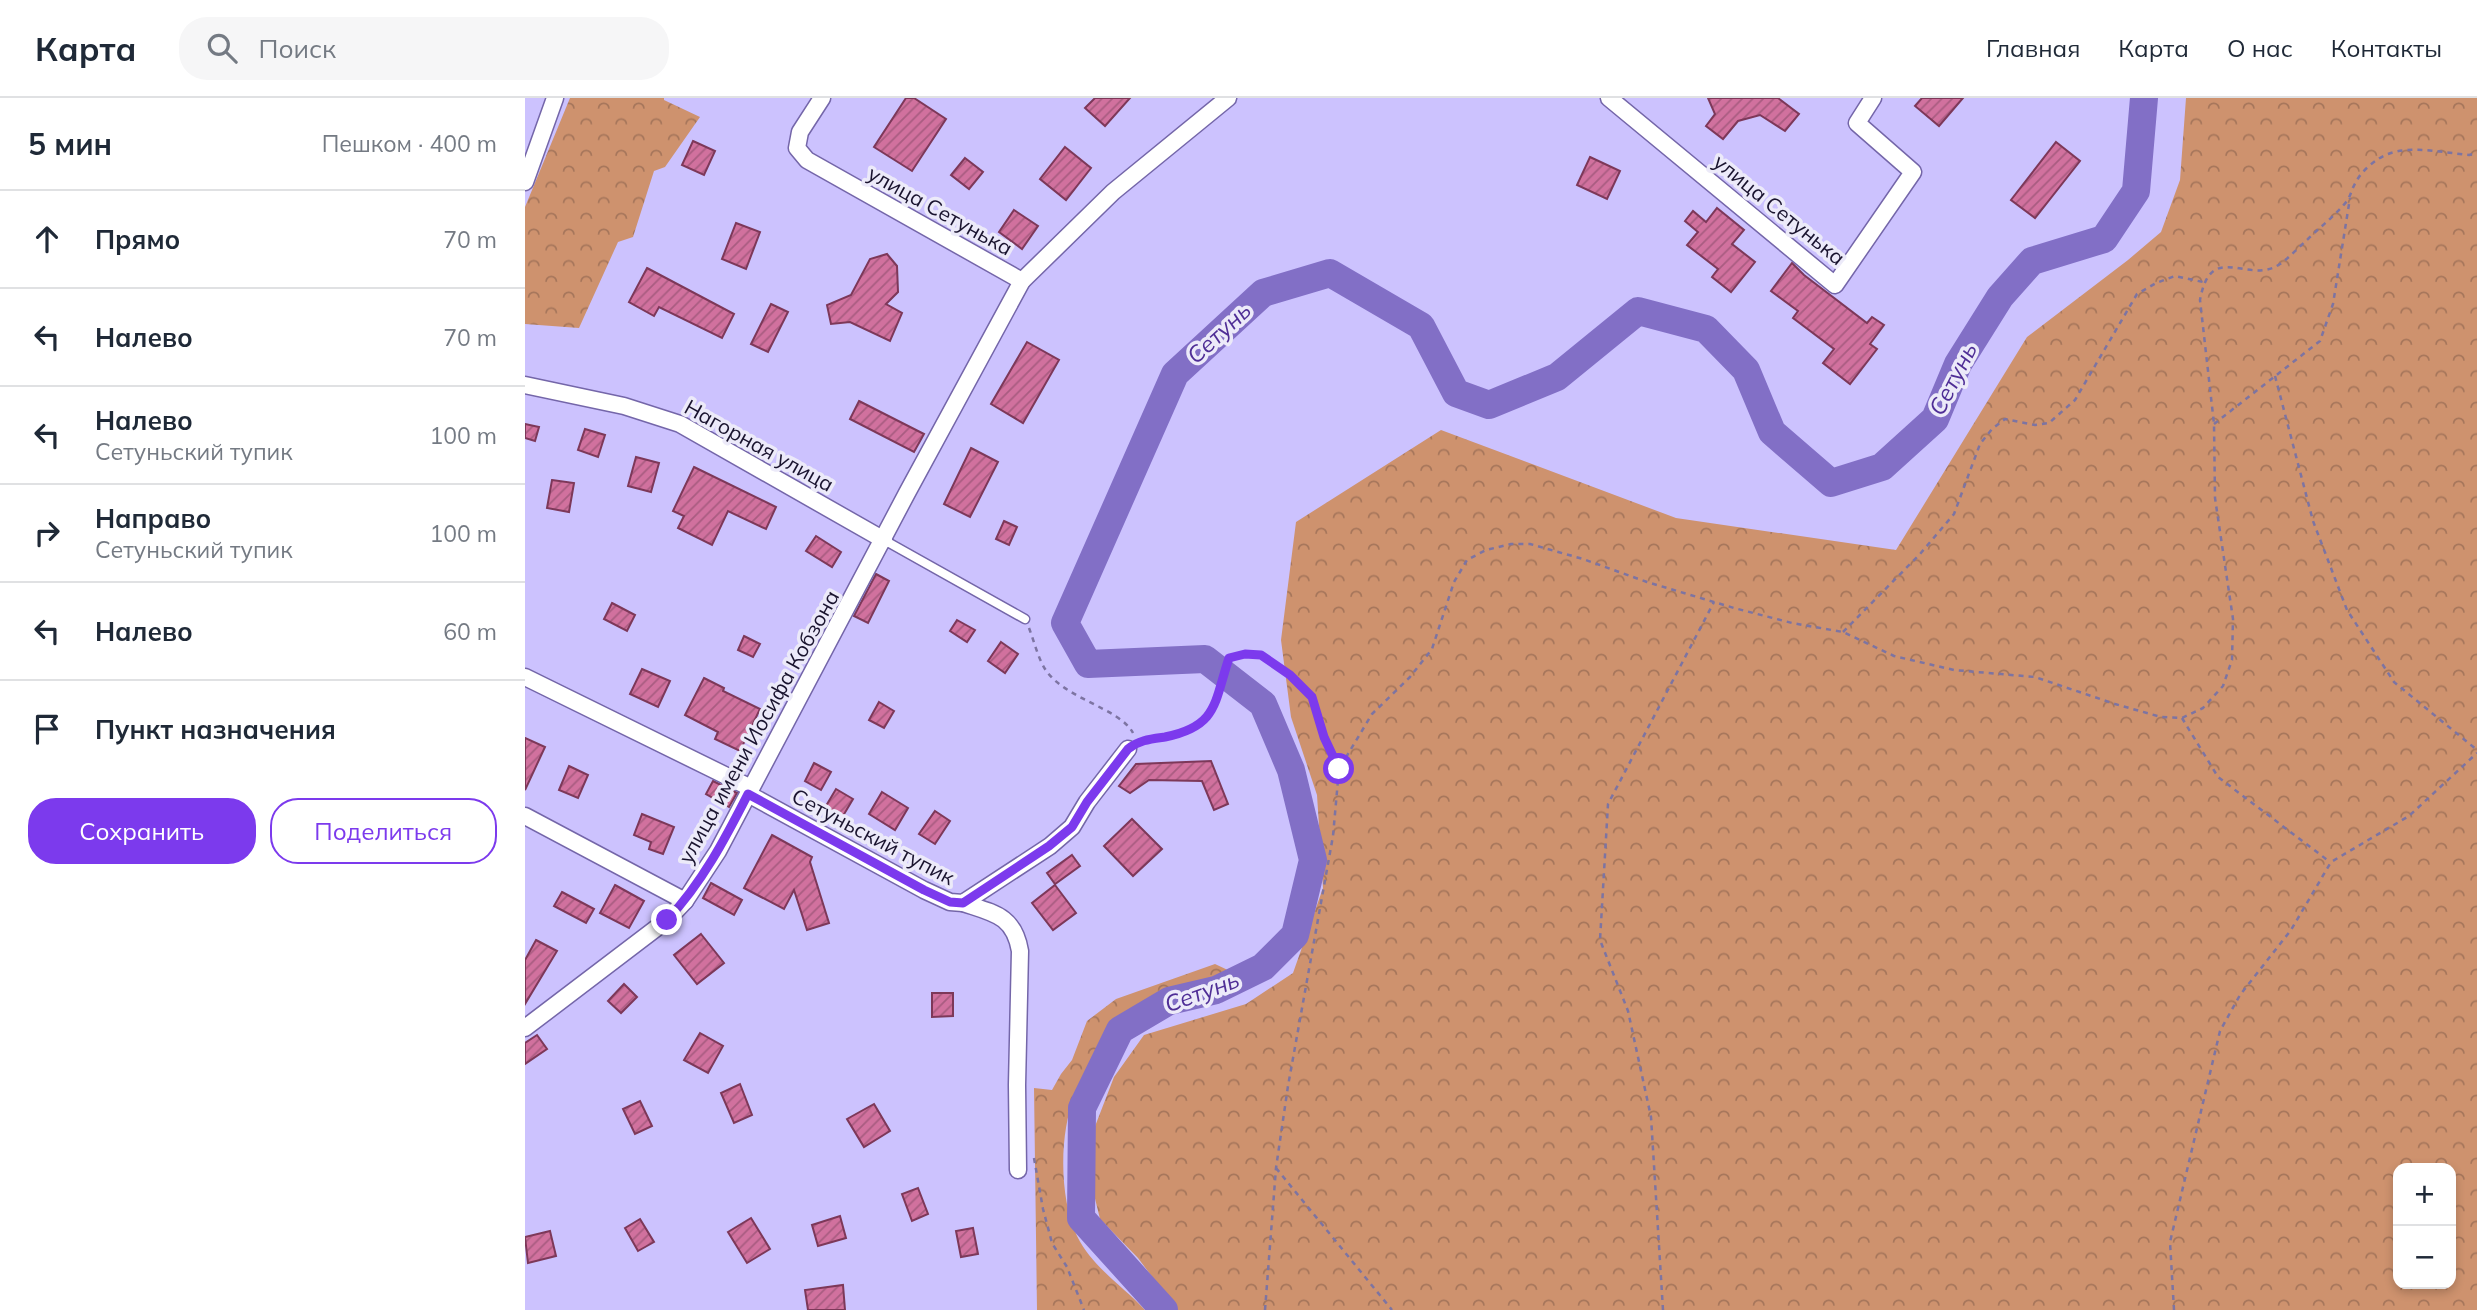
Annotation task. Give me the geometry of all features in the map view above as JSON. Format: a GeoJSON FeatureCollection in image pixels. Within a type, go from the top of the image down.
{"type":"FeatureCollection","features":[{"type":"Feature","properties":{"kind":"street"},"geometry":{"type":"LineString","coordinates":[[525,182],[555,98]]}},
{"type":"Feature","properties":{"kind":"street","name":"улица Сетунька"},"geometry":{"type":"LineString","coordinates":[[822,98],[800,132],[797,148],[807,160],[1023,281],[1113,192],[1228,98]]}},
{"type":"Feature","properties":{"kind":"street","name":"улица Сетунька"},"geometry":{"type":"LineString","coordinates":[[1609,98],[1835,285],[1913,172],[1857,122],[1873,98]]}},
{"type":"Feature","properties":{"kind":"street","name":"улица имени Иосифа Кобзона"},"geometry":{"type":"LineString","coordinates":[[525,1028],[667,920],[685,901],[718,851],[907,493],[1023,281]]}},
{"type":"Feature","properties":{"kind":"street","name":"Нагорная улица"},"geometry":{"type":"LineString","coordinates":[[525,384],[624,406],[680,424],[884,540]]}},
{"type":"Feature","properties":{"kind":"street","name":"Сетуньский тупик"},"geometry":{"type":"LineString","coordinates":[[525,677],[750,791],[924,890],[950,902],[963,903],[1049,846],[1072,827],[1087,802],[1128,749]]}},
{"type":"Feature","properties":{"kind":"street"},"geometry":{"type":"LineString","coordinates":[[525,816],[685,901]]}},
{"type":"Feature","properties":{"kind":"street"},"geometry":{"type":"LineString","coordinates":[[963,903],[1000,916],[1011,925],[1020,951],[1017,1085],[1019,1170]]}},
{"type":"Feature","properties":{"kind":"lane"},"geometry":{"type":"LineString","coordinates":[[884,540],[1025,619]]}},
{"type":"Feature","properties":{"kind":"path"},"geometry":{"type":"LineString","coordinates":[[2214,424],[2320,341],[2333,304],[2350,198],[2357,180],[2370,166],[2388,154],[2411,151],[2469,155],[2477,153]]}},
{"type":"Feature","properties":{"kind":"path"},"geometry":{"type":"LineString","coordinates":[[1265,1310],[1276,1168],[1333,836],[1339,769],[1372,714],[1410,677],[1432,649],[1454,582],[1467,560],[1486,550],[1511,544],[1530,544],[1714,602],[1792,623],[1843,632],[1894,656],[1954,670],[2035,677],[2161,717],[2182,718],[2203,708],[2223,686],[2232,660],[2233,620],[2215,498],[2214,424],[2200,300],[2203,282],[2214,270],[2231,265],[2251,270],[2268,270],[2280,264],[2332,219],[2350,198]]}},
{"type":"Feature","properties":{"kind":"path"},"geometry":{"type":"LineString","coordinates":[[1843,632],[1920,554],[1954,514],[1980,444],[1992,429],[2005,419],[2035,425],[2049,423],[2075,400],[2137,294],[2175,276],[2203,282]]}},
{"type":"Feature","properties":{"kind":"path"},"geometry":{"type":"LineString","coordinates":[[2174,1310],[2170,1242],[2220,1031],[2240,995],[2291,930],[2331,862],[2409,816],[2477,751],[2394,682],[2347,610],[2313,521],[2275,376]]}},
{"type":"Feature","properties":{"kind":"path"},"geometry":{"type":"LineString","coordinates":[[1663,1310],[1651,1117],[1628,1011],[1600,940],[1608,804],[1714,602]]}},
{"type":"Feature","properties":{"kind":"path"},"geometry":{"type":"LineString","coordinates":[[1025,619],[1046,670],[1074,696],[1128,724],[1137,742],[1191,730],[1208,718],[1229,658],[1245,654],[1261,655],[1290,675],[1312,697],[1324,737],[1339,769]]}},
{"type":"Feature","properties":{"kind":"path"},"geometry":{"type":"LineString","coordinates":[[2182,718],[2218,777],[2331,862]]}},
{"type":"Feature","properties":{"kind":"path"},"geometry":{"type":"LineString","coordinates":[[1033,1152],[1052,1243],[1067,1267],[1084,1310]]}},
{"type":"Feature","properties":{"kind":"path"},"geometry":{"type":"LineString","coordinates":[[1276,1168],[1392,1310]]}},
{"type":"Feature","properties":{"kind":"green space"},"geometry":{"type":"Polygon","coordinates":[[[570,98],[664,98],[700,117],[665,167],[654,171],[633,237],[618,242],[579,328],[525,324],[525,207],[570,98]]]}},
{"type":"Feature","properties":{"kind":"green space"},"geometry":{"type":"Polygon","coordinates":[[[2186,98],[2477,98],[2477,1310],[1169,1310],[1165,1294],[1138,1258],[1100,1219],[1089,1174],[1094,1129],[1114,1077],[1144,1035],[1246,1004],[1293,973],[1323,888],[1317,795],[1291,717],[1281,640],[1296,522],[1441,430],[1676,518],[1896,550],[2027,337],[2161,232],[2180,180],[2186,98]]]}},
{"type":"Feature","properties":{"kind":"green space"},"geometry":{"type":"Polygon","coordinates":[[[1215,964],[1232,972],[1147,1007],[1118,1026],[1077,1090],[1066,1128],[1064,1185],[1071,1221],[1077,1236],[1099,1267],[1145,1310],[1037,1310],[1034,1088],[1052,1090],[1072,1060],[1087,1021],[1116,999],[1215,964]]]}},
{"type":"Feature","properties":{"kind":"building"},"geometry":{"type":"Polygon","coordinates":[[[906,98],[914,98],[946,119],[912,171],[874,147],[906,98]]]}},
{"type":"Feature","properties":{"kind":"building"},"geometry":{"type":"Polygon","coordinates":[[[1095,98],[1130,98],[1105,126],[1085,108],[1095,98]]]}},
{"type":"Feature","properties":{"kind":"building"},"geometry":{"type":"Polygon","coordinates":[[[1708,98],[1778,98],[1799,114],[1785,131],[1760,115],[1738,121],[1723,139],[1706,126],[1715,114],[1708,98]]]}},
{"type":"Feature","properties":{"kind":"building"},"geometry":{"type":"Polygon","coordinates":[[[1922,98],[1963,98],[1939,126],[1915,106],[1922,98]]]}},
{"type":"Feature","properties":{"kind":"building"},"geometry":{"type":"Polygon","coordinates":[[[693,141],[715,151],[704,175],[682,165],[693,141]]]}},
{"type":"Feature","properties":{"kind":"building"},"geometry":{"type":"Polygon","coordinates":[[[2056,142],[2080,161],[2035,218],[2011,200],[2056,142]]]}},
{"type":"Feature","properties":{"kind":"building"},"geometry":{"type":"Polygon","coordinates":[[[1065,147],[1091,168],[1066,200],[1040,179],[1065,147]]]}},
{"type":"Feature","properties":{"kind":"building"},"geometry":{"type":"Polygon","coordinates":[[[1590,157],[1620,171],[1607,199],[1577,185],[1590,157]]]}},
{"type":"Feature","properties":{"kind":"building"},"geometry":{"type":"Polygon","coordinates":[[[965,158],[983,172],[969,189],[951,175],[965,158]]]}},
{"type":"Feature","properties":{"kind":"building"},"geometry":{"type":"Polygon","coordinates":[[[1717,208],[1744,230],[1732,244],[1755,262],[1731,292],[1712,277],[1718,269],[1687,245],[1698,232],[1685,221],[1693,211],[1706,222],[1717,208]]]}},
{"type":"Feature","properties":{"kind":"building"},"geometry":{"type":"Polygon","coordinates":[[[1014,210],[1038,226],[1022,249],[999,232],[1014,210]]]}},
{"type":"Feature","properties":{"kind":"building"},"geometry":{"type":"Polygon","coordinates":[[[736,223],[760,232],[746,269],[722,259],[736,223]]]}},
{"type":"Feature","properties":{"kind":"building"},"geometry":{"type":"Polygon","coordinates":[[[887,254],[897,266],[898,292],[886,304],[902,313],[890,341],[850,322],[831,324],[827,305],[851,295],[870,259],[887,254]]]}},
{"type":"Feature","properties":{"kind":"building"},"geometry":{"type":"Polygon","coordinates":[[[1792,263],[1867,323],[1872,317],[1884,325],[1870,344],[1877,349],[1850,384],[1823,363],[1834,349],[1793,318],[1798,311],[1771,291],[1792,263]]]}},
{"type":"Feature","properties":{"kind":"building"},"geometry":{"type":"Polygon","coordinates":[[[647,268],[734,314],[722,338],[659,307],[654,316],[629,302],[647,268]]]}},
{"type":"Feature","properties":{"kind":"building"},"geometry":{"type":"Polygon","coordinates":[[[771,304],[788,312],[768,352],[751,344],[771,304]]]}},
{"type":"Feature","properties":{"kind":"building"},"geometry":{"type":"Polygon","coordinates":[[[1027,342],[1059,360],[1023,423],[991,404],[1027,342]]]}},
{"type":"Feature","properties":{"kind":"building"},"geometry":{"type":"Polygon","coordinates":[[[859,401],[924,434],[914,452],[850,419],[859,401]]]}},
{"type":"Feature","properties":{"kind":"building"},"geometry":{"type":"Polygon","coordinates":[[[525,424],[539,427],[535,441],[525,438],[525,424]]]}},
{"type":"Feature","properties":{"kind":"building"},"geometry":{"type":"Polygon","coordinates":[[[585,429],[605,435],[598,457],[578,450],[585,429]]]}},
{"type":"Feature","properties":{"kind":"building"},"geometry":{"type":"Polygon","coordinates":[[[971,448],[998,462],[970,517],[944,504],[971,448]]]}},
{"type":"Feature","properties":{"kind":"building"},"geometry":{"type":"Polygon","coordinates":[[[636,457],[659,463],[651,492],[628,486],[636,457]]]}},
{"type":"Feature","properties":{"kind":"building"},"geometry":{"type":"Polygon","coordinates":[[[694,467],[776,507],[766,529],[728,511],[712,545],[678,528],[684,516],[673,511],[694,467]]]}},
{"type":"Feature","properties":{"kind":"building"},"geometry":{"type":"Polygon","coordinates":[[[552,480],[574,483],[569,512],[547,508],[552,480]]]}},
{"type":"Feature","properties":{"kind":"building"},"geometry":{"type":"Polygon","coordinates":[[[1004,521],[1017,527],[1009,545],[996,539],[1004,521]]]}},
{"type":"Feature","properties":{"kind":"building"},"geometry":{"type":"Polygon","coordinates":[[[816,536],[841,552],[832,567],[806,551],[816,536]]]}},
{"type":"Feature","properties":{"kind":"building"},"geometry":{"type":"Polygon","coordinates":[[[876,574],[889,581],[868,623],[854,616],[876,574]]]}},
{"type":"Feature","properties":{"kind":"building"},"geometry":{"type":"Polygon","coordinates":[[[612,603],[635,615],[627,631],[604,619],[612,603]]]}},
{"type":"Feature","properties":{"kind":"building"},"geometry":{"type":"Polygon","coordinates":[[[957,620],[975,630],[967,642],[950,631],[957,620]]]}},
{"type":"Feature","properties":{"kind":"building"},"geometry":{"type":"Polygon","coordinates":[[[744,636],[760,644],[753,657],[738,650],[744,636]]]}},
{"type":"Feature","properties":{"kind":"building"},"geometry":{"type":"Polygon","coordinates":[[[1001,642],[1018,654],[1005,673],[988,661],[1001,642]]]}},
{"type":"Feature","properties":{"kind":"building"},"geometry":{"type":"Polygon","coordinates":[[[642,669],[670,681],[658,707],[630,694],[642,669]]]}},
{"type":"Feature","properties":{"kind":"building"},"geometry":{"type":"Polygon","coordinates":[[[704,678],[724,688],[723,691],[760,709],[740,751],[715,739],[718,732],[685,715],[704,678]]]}},
{"type":"Feature","properties":{"kind":"building"},"geometry":{"type":"Polygon","coordinates":[[[879,702],[894,711],[884,728],[869,720],[879,702]]]}},
{"type":"Feature","properties":{"kind":"building"},"geometry":{"type":"Polygon","coordinates":[[[525,738],[545,747],[525,790],[525,738]]]}},
{"type":"Feature","properties":{"kind":"building"},"geometry":{"type":"Polygon","coordinates":[[[1211,761],[1228,804],[1214,810],[1202,781],[1149,780],[1130,793],[1119,786],[1136,764],[1211,761]]]}},
{"type":"Feature","properties":{"kind":"building"},"geometry":{"type":"Polygon","coordinates":[[[814,763],[831,772],[821,790],[805,781],[814,763]]]}},
{"type":"Feature","properties":{"kind":"building"},"geometry":{"type":"Polygon","coordinates":[[[569,766],[588,775],[578,798],[559,790],[569,766]]]}},
{"type":"Feature","properties":{"kind":"building"},"geometry":{"type":"Polygon","coordinates":[[[713,781],[737,793],[729,807],[706,794],[713,781]]]}},
{"type":"Feature","properties":{"kind":"building"},"geometry":{"type":"Polygon","coordinates":[[[836,789],[853,799],[840,821],[823,811],[836,789]]]}},
{"type":"Feature","properties":{"kind":"building"},"geometry":{"type":"Polygon","coordinates":[[[882,792],[908,808],[895,830],[869,814],[882,792]]]}},
{"type":"Feature","properties":{"kind":"building"},"geometry":{"type":"Polygon","coordinates":[[[935,811],[950,821],[935,844],[919,834],[935,811]]]}},
{"type":"Feature","properties":{"kind":"building"},"geometry":{"type":"Polygon","coordinates":[[[642,814],[674,827],[663,854],[649,849],[651,842],[634,835],[642,814]]]}},
{"type":"Feature","properties":{"kind":"building"},"geometry":{"type":"Polygon","coordinates":[[[1132,819],[1162,849],[1133,876],[1104,846],[1132,819]]]}},
{"type":"Feature","properties":{"kind":"building"},"geometry":{"type":"Polygon","coordinates":[[[772,835],[812,857],[810,862],[829,923],[807,930],[794,890],[784,909],[744,888],[772,835]]]}},
{"type":"Feature","properties":{"kind":"building"},"geometry":{"type":"Polygon","coordinates":[[[1072,855],[1080,866],[1055,884],[1047,873],[1072,855]]]}},
{"type":"Feature","properties":{"kind":"building"},"geometry":{"type":"Polygon","coordinates":[[[711,883],[742,900],[734,915],[703,898],[711,883]]]}},
{"type":"Feature","properties":{"kind":"building"},"geometry":{"type":"Polygon","coordinates":[[[615,885],[644,901],[629,928],[600,913],[615,885]]]}},
{"type":"Feature","properties":{"kind":"building"},"geometry":{"type":"Polygon","coordinates":[[[1055,885],[1076,913],[1053,930],[1032,903],[1055,885]]]}},
{"type":"Feature","properties":{"kind":"building"},"geometry":{"type":"Polygon","coordinates":[[[562,892],[594,909],[586,923],[554,906],[562,892]]]}},
{"type":"Feature","properties":{"kind":"building"},"geometry":{"type":"Polygon","coordinates":[[[701,934],[724,963],[697,984],[674,955],[701,934]]]}},
{"type":"Feature","properties":{"kind":"building"},"geometry":{"type":"Polygon","coordinates":[[[536,940],[557,951],[525,1004],[525,960],[536,940]]]}},
{"type":"Feature","properties":{"kind":"building"},"geometry":{"type":"Polygon","coordinates":[[[624,984],[637,997],[621,1013],[608,1001],[624,984]]]}},
{"type":"Feature","properties":{"kind":"building"},"geometry":{"type":"Polygon","coordinates":[[[932,993],[953,993],[953,1016],[932,1017],[932,993]]]}},
{"type":"Feature","properties":{"kind":"building"},"geometry":{"type":"Polygon","coordinates":[[[700,1033],[723,1046],[708,1073],[684,1060],[700,1033]]]}},
{"type":"Feature","properties":{"kind":"building"},"geometry":{"type":"Polygon","coordinates":[[[537,1035],[547,1049],[525,1064],[525,1043],[537,1035]]]}},
{"type":"Feature","properties":{"kind":"building"},"geometry":{"type":"Polygon","coordinates":[[[740,1084],[752,1115],[734,1123],[721,1093],[740,1084]]]}},
{"type":"Feature","properties":{"kind":"building"},"geometry":{"type":"Polygon","coordinates":[[[640,1101],[652,1126],[635,1134],[623,1109],[640,1101]]]}},
{"type":"Feature","properties":{"kind":"building"},"geometry":{"type":"Polygon","coordinates":[[[874,1104],[890,1131],[864,1147],[847,1119],[874,1104]]]}},
{"type":"Feature","properties":{"kind":"building"},"geometry":{"type":"Polygon","coordinates":[[[918,1188],[928,1214],[912,1221],[902,1194],[918,1188]]]}},
{"type":"Feature","properties":{"kind":"building"},"geometry":{"type":"Polygon","coordinates":[[[840,1216],[846,1238],[818,1246],[812,1225],[840,1216]]]}},
{"type":"Feature","properties":{"kind":"building"},"geometry":{"type":"Polygon","coordinates":[[[751,1218],[770,1249],[747,1263],[728,1232],[751,1218]]]}},
{"type":"Feature","properties":{"kind":"building"},"geometry":{"type":"Polygon","coordinates":[[[640,1219],[654,1242],[638,1251],[625,1228],[640,1219]]]}},
{"type":"Feature","properties":{"kind":"building"},"geometry":{"type":"Polygon","coordinates":[[[973,1228],[978,1254],[961,1257],[956,1231],[973,1228]]]}},
{"type":"Feature","properties":{"kind":"building"},"geometry":{"type":"Polygon","coordinates":[[[550,1231],[556,1256],[528,1263],[525,1237],[550,1231]]]}},
{"type":"Feature","properties":{"kind":"building"},"geometry":{"type":"Polygon","coordinates":[[[843,1285],[845,1310],[808,1310],[805,1290],[843,1285]]]}},
{"type":"Feature","properties":{"kind":"waterway","name":"Сетунь"},"geometry":{"type":"LineString","coordinates":[[1164,1310],[1081,1218],[1082,1108],[1120,1030],[1169,1001],[1216,990],[1263,967],[1295,935],[1313,860],[1291,770],[1263,704],[1205,659],[1088,664],[1065,623],[1175,374],[1263,293],[1330,273],[1421,326],[1456,393],[1489,405],[1557,377],[1638,311],[1706,329],[1746,370],[1772,432],[1831,483],[1882,467],[1935,419],[1958,364],[2000,297],[2032,261],[2104,239],[2136,191],[2144,98]]}},
{"type":"Feature","properties":{"kind":"route"},"geometry":{"type":"LineString","coordinates":[[667,920],[685,901],[718,851],[748,794],[924,890],[950,902],[963,903],[1049,846],[1072,827],[1087,802],[1128,749],[1137,742],[1191,730],[1208,718],[1229,658],[1245,654],[1261,655],[1290,675],[1312,697],[1324,737],[1339,769]]}}]}
